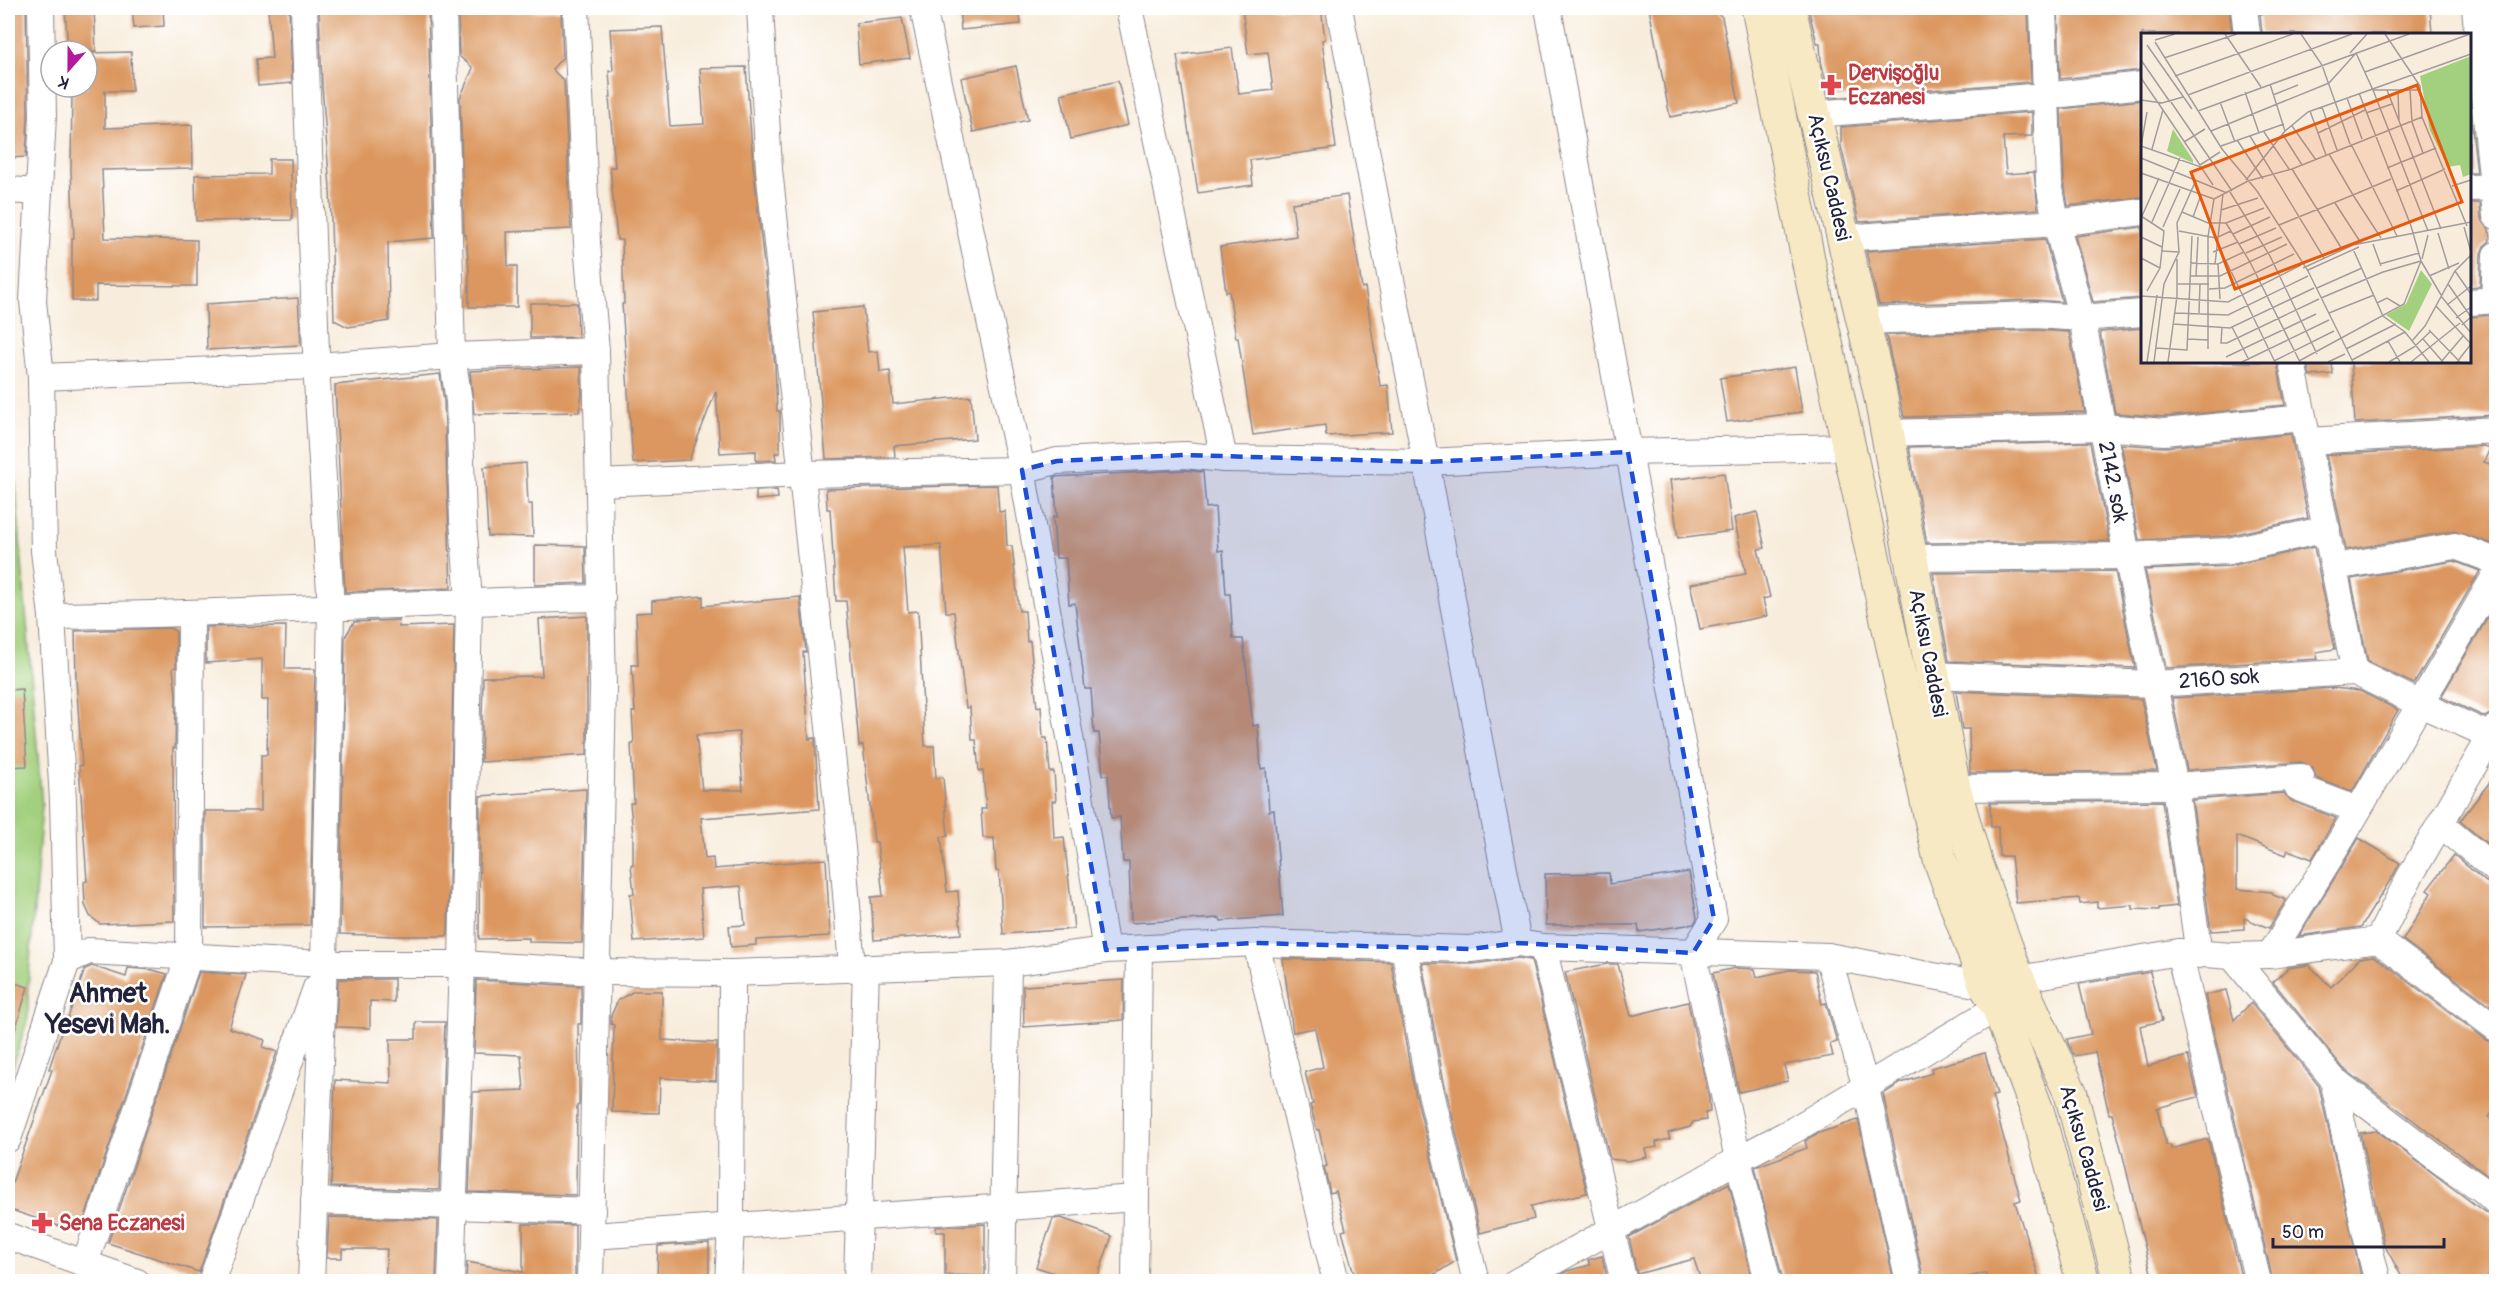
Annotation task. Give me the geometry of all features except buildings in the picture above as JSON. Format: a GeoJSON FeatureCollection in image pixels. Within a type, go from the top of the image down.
{"type":"FeatureCollection","features":[{"type":"Feature","properties":{"kind":"main road","name":"Açıksu Caddesi"},"geometry":{"type":"LineString","coordinates":[[1758,8],[1813,284],[1940,860],[2038,1113],[2083,1281]]}},
{"type":"Feature","properties":{"kind":"main road","name":"Açıksu Caddesi"},"geometry":{"type":"LineString","coordinates":[[1789,8],[1879,388],[1885,433],[1954,788],[1976,865],[2018,978],[2071,1094],[2120,1281]]}},
{"type":"Feature","properties":{"kind":"street"},"geometry":{"type":"LineString","coordinates":[[8,1139],[67,961],[63,801],[52,616],[44,551],[41,377],[33,301],[43,116],[41,8]]}},
{"type":"Feature","properties":{"kind":"street"},"geometry":{"type":"LineString","coordinates":[[304,8],[317,366],[332,608],[324,964],[311,1281]]}},
{"type":"Feature","properties":{"kind":"street"},"geometry":{"type":"LineString","coordinates":[[443,8],[452,356],[459,401],[463,520],[470,601],[462,964],[451,1281]]}},
{"type":"Feature","properties":{"kind":"street"},"geometry":{"type":"LineString","coordinates":[[576,8],[587,243],[596,351],[603,687],[590,1281]]}},
{"type":"Feature","properties":{"kind":"street"},"geometry":{"type":"LineString","coordinates":[[760,8],[770,169],[859,967],[857,1281]]}},
{"type":"Feature","properties":{"kind":"street"},"geometry":{"type":"LineString","coordinates":[[923,8],[1022,470],[1106,950]]}},
{"type":"Feature","properties":{"kind":"street"},"geometry":{"type":"LineString","coordinates":[[1129,8],[1224,459]]}},
{"type":"Feature","properties":{"kind":"street"},"geometry":{"type":"LineString","coordinates":[[1339,8],[1518,943]]}},
{"type":"Feature","properties":{"kind":"street"},"geometry":{"type":"LineString","coordinates":[[1548,8],[1714,919],[1693,953],[1767,1281]]}},
{"type":"Feature","properties":{"kind":"street","name":"2142. sok"},"geometry":{"type":"LineString","coordinates":[[2043,8],[2049,183],[2056,223],[2082,318],[2127,556],[2175,786],[2189,954],[2258,1281]]}},
{"type":"Feature","properties":{"kind":"street"},"geometry":{"type":"LineString","coordinates":[[2244,8],[2247,33]]}},
{"type":"Feature","properties":{"kind":"street"},"geometry":{"type":"LineString","coordinates":[[2475,8],[2481,58],[2486,188],[2496,216]]}},
{"type":"Feature","properties":{"kind":"street"},"geometry":{"type":"LineString","coordinates":[[1814,114],[2046,96],[2141,85]]}},
{"type":"Feature","properties":{"kind":"street"},"geometry":{"type":"LineString","coordinates":[[8,190],[39,192]]}},
{"type":"Feature","properties":{"kind":"street"},"geometry":{"type":"LineString","coordinates":[[1843,238],[2056,223],[2141,212]]}},
{"type":"Feature","properties":{"kind":"street"},"geometry":{"type":"LineString","coordinates":[[2487,301],[2496,255]]}},
{"type":"Feature","properties":{"kind":"street"},"geometry":{"type":"LineString","coordinates":[[1863,321],[2036,315],[2082,318],[2141,313]]}},
{"type":"Feature","properties":{"kind":"street"},"geometry":{"type":"LineString","coordinates":[[41,377],[317,366],[452,356],[596,351]]}},
{"type":"Feature","properties":{"kind":"street"},"geometry":{"type":"LineString","coordinates":[[2292,363],[2355,672],[2420,705],[2495,733],[2409,878],[2378,940]]}},
{"type":"Feature","properties":{"kind":"street"},"geometry":{"type":"LineString","coordinates":[[1885,433],[2103,427],[2164,432],[2496,430]]}},
{"type":"Feature","properties":{"kind":"street"},"geometry":{"type":"LineString","coordinates":[[599,483],[803,474],[1022,470],[1057,461],[1185,455],[1224,459],[1427,462],[1628,452],[1849,447]]}},
{"type":"Feature","properties":{"kind":"street"},"geometry":{"type":"LineString","coordinates":[[1909,558],[2127,556],[2229,551],[2327,529]]}},
{"type":"Feature","properties":{"kind":"street"},"geometry":{"type":"LineString","coordinates":[[2335,567],[2455,546],[2496,561]]}},
{"type":"Feature","properties":{"kind":"street"},"geometry":{"type":"LineString","coordinates":[[2270,955],[2496,574]]}},
{"type":"Feature","properties":{"kind":"street"},"geometry":{"type":"LineString","coordinates":[[52,616],[191,615],[470,601],[602,598]]}},
{"type":"Feature","properties":{"kind":"street"},"geometry":{"type":"LineString","coordinates":[[85,1263],[189,956],[191,615]]}},
{"type":"Feature","properties":{"kind":"street","name":"2160 sok"},"geometry":{"type":"LineString","coordinates":[[1931,675],[2153,684],[2355,672]]}},
{"type":"Feature","properties":{"kind":"street"},"geometry":{"type":"LineString","coordinates":[[1954,788],[2175,786],[2301,777],[2297,786],[2358,810]]}},
{"type":"Feature","properties":{"kind":"street"},"geometry":{"type":"LineString","coordinates":[[2440,824],[2496,870]]}},
{"type":"Feature","properties":{"kind":"street"},"geometry":{"type":"LineString","coordinates":[[1516,1281],[1794,1130],[1866,1088],[2018,978],[2189,954],[2270,955],[2378,940],[2495,1023]]}},
{"type":"Feature","properties":{"kind":"street"},"geometry":{"type":"LineString","coordinates":[[67,961],[89,951],[324,964],[462,964],[598,972],[732,973],[1008,963],[1106,950],[1256,943],[1470,949],[1518,943],[1543,947],[1828,956],[1992,996]]}},
{"type":"Feature","properties":{"kind":"street"},"geometry":{"type":"LineString","coordinates":[[1256,943],[1336,1281]]}},
{"type":"Feature","properties":{"kind":"street"},"geometry":{"type":"LineString","coordinates":[[1404,947],[1428,1080],[1476,1281]]}},
{"type":"Feature","properties":{"kind":"street"},"geometry":{"type":"LineString","coordinates":[[1543,947],[1624,1281]]}},
{"type":"Feature","properties":{"kind":"street"},"geometry":{"type":"LineString","coordinates":[[1135,1281],[1139,949]]}},
{"type":"Feature","properties":{"kind":"street"},"geometry":{"type":"LineString","coordinates":[[1828,956],[1866,1088],[1909,1281]]}},
{"type":"Feature","properties":{"kind":"street"},"geometry":{"type":"LineString","coordinates":[[2232,956],[2333,1079],[2443,1163],[2492,1189]]}},
{"type":"Feature","properties":{"kind":"street"},"geometry":{"type":"LineString","coordinates":[[1002,1281],[1008,963]]}},
{"type":"Feature","properties":{"kind":"street"},"geometry":{"type":"LineString","coordinates":[[211,1281],[324,964]]}},
{"type":"Feature","properties":{"kind":"street"},"geometry":{"type":"LineString","coordinates":[[728,1281],[732,973]]}},
{"type":"Feature","properties":{"kind":"street"},"geometry":{"type":"LineString","coordinates":[[2333,1079],[2378,1281]]}},
{"type":"Feature","properties":{"kind":"street"},"geometry":{"type":"LineString","coordinates":[[314,1201],[453,1207],[592,1224],[730,1227],[859,1215],[1003,1208],[1136,1198]]}},
{"type":"Feature","properties":{"kind":"street"},"geometry":{"type":"LineString","coordinates":[[8,1236],[137,1281]]}},
{"type":"Feature","properties":{"kind":"highlighted area"},"geometry":{"type":"Polygon","coordinates":[[[1628,452],[1714,919],[1693,953],[1518,943],[1470,949],[1256,943],[1106,950],[1022,470],[1057,461],[1185,455],[1427,462],[1628,452]]]}},
{"type":"Feature","properties":{"kind":"green space"},"geometry":{"type":"Polygon","coordinates":[[[8,394],[42,806],[28,987],[28,1018],[8,1082],[8,394]]]}},
{"type":"Feature","properties":{"kind":"place","name":"Dervişoğlu Eczanesi"},"geometry":{"type":"Point","coordinates":[1831,85]}},
{"type":"Feature","properties":{"kind":"place","name":"Sena Eczanesi"},"geometry":{"type":"Point","coordinates":[42,1223]}},
{"type":"Feature","properties":{"kind":"district","name":"Ahmet Yesevi Mah."},"geometry":{"type":"Point","coordinates":[108,1008]}}]}
